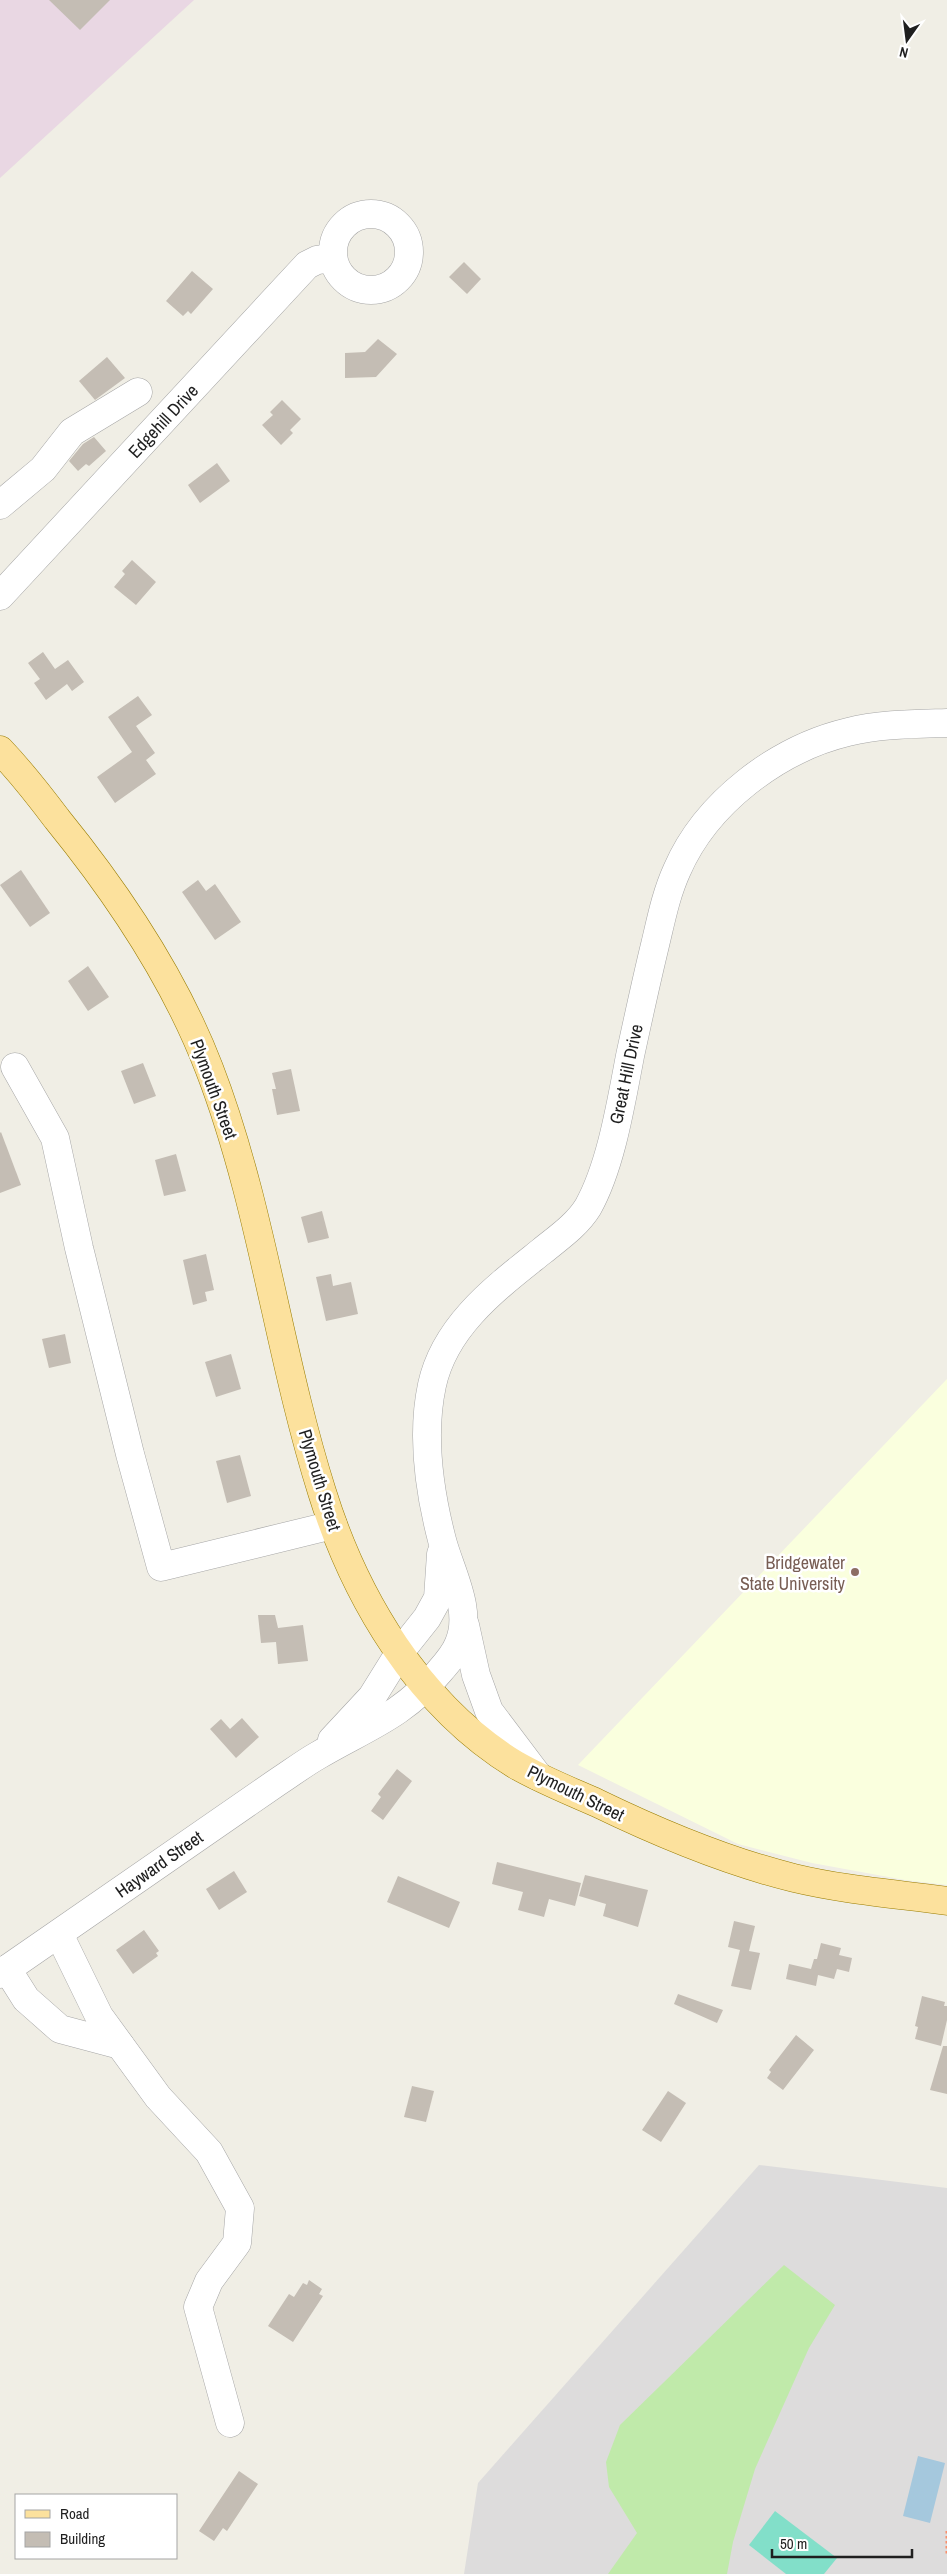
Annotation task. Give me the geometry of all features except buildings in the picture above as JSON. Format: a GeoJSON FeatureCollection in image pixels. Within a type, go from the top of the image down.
{"type":"FeatureCollection","features":[{"type":"Feature","properties":{"kind":"main road","name":"Plymouth Street"},"geometry":{"type":"LineString","coordinates":[[0,750],[71,836],[128,915],[172,988],[201,1049],[222,1105],[236,1150],[310,1452],[333,1525],[366,1598],[400,1652],[427,1687],[489,1746],[538,1776],[658,1832],[732,1860],[818,1883],[947,1901]]}},
{"type":"Feature","properties":{"kind":"street","name":"Edgehill Drive"},"geometry":{"type":"LineString","coordinates":[[0,596],[307,265],[317,260],[333,258]]}},
{"type":"Feature","properties":{"kind":"street"},"geometry":{"type":"LineString","coordinates":[[0,505],[43,469],[72,432],[138,392]]}},
{"type":"Feature","properties":{"kind":"street","name":"Great Hill Drive"},"geometry":{"type":"LineString","coordinates":[[538,1776],[500,1728],[482,1694],[470,1653],[459,1592],[442,1540],[432,1489],[426,1439],[429,1402],[439,1362],[456,1331],[471,1313],[506,1281],[570,1229],[589,1203],[617,1118],[668,892],[688,849],[714,814],[729,798],[762,771],[805,746],[862,729],[947,723]]}},
{"type":"Feature","properties":{"kind":"street"},"geometry":{"type":"LineString","coordinates":[[16,1067],[55,1138],[81,1258],[130,1454],[161,1567],[333,1525]]}},
{"type":"Feature","properties":{"kind":"street","name":"Great Hill Drive"},"geometry":{"type":"LineString","coordinates":[[400,1652],[427,1618],[438,1598],[442,1540]]}},
{"type":"Feature","properties":{"kind":"street","name":"Great Hill Drive"},"geometry":{"type":"LineString","coordinates":[[427,1687],[451,1658],[460,1641],[463,1619],[459,1592]]}},
{"type":"Feature","properties":{"kind":"street","name":"Hayward Street"},"geometry":{"type":"LineString","coordinates":[[318,1756],[364,1706],[400,1652]]}},
{"type":"Feature","properties":{"kind":"street","name":"Hayward Street"},"geometry":{"type":"LineString","coordinates":[[4,1971],[318,1756],[376,1725],[427,1687]]}},
{"type":"Feature","properties":{"kind":"street"},"geometry":{"type":"LineString","coordinates":[[59,1934],[98,2016],[158,2097],[209,2152],[240,2208],[237,2243],[209,2281],[198,2307],[230,2423]]}},
{"type":"Feature","properties":{"kind":"street"},"geometry":{"type":"LineString","coordinates":[[4,1971],[26,1999],[60,2029],[120,2045]]}},
{"type":"Feature","properties":{"kind":"path"},"geometry":{"type":"LineString","coordinates":[[947,2531],[947,2556]]}},
{"type":"Feature","properties":{"kind":"shaded area"},"geometry":{"type":"Polygon","coordinates":[[[0,0],[194,0],[0,178],[0,0]]]}},
{"type":"Feature","properties":{"kind":"shaded area","name":"Bridgewater State University"},"geometry":{"type":"Polygon","coordinates":[[[947,1379],[947,1885],[905,1880],[812,1863],[738,1844],[578,1765],[947,1379]]]}},
{"type":"Feature","properties":{"kind":"shaded area"},"geometry":{"type":"Polygon","coordinates":[[[759,2165],[947,2188],[947,2574],[464,2574],[478,2483],[759,2165]]]}},
{"type":"Feature","properties":{"kind":"green space"},"geometry":{"type":"Polygon","coordinates":[[[784,2265],[835,2305],[809,2348],[755,2469],[733,2542],[727,2574],[608,2574],[637,2533],[609,2487],[606,2462],[620,2425],[784,2265]]]}},
{"type":"Feature","properties":{"kind":"green space"},"geometry":{"type":"Polygon","coordinates":[[[775,2511],[837,2558],[824,2574],[786,2574],[749,2545],[775,2511]]]}},
{"type":"Feature","properties":{"kind":"water"},"geometry":{"type":"Polygon","coordinates":[[[918,2456],[945,2463],[930,2523],[903,2516],[918,2456]]]}},
{"type":"Feature","properties":{"kind":"place","name":"Bridgewater State University"},"geometry":{"type":"Point","coordinates":[855,1572]}}]}
